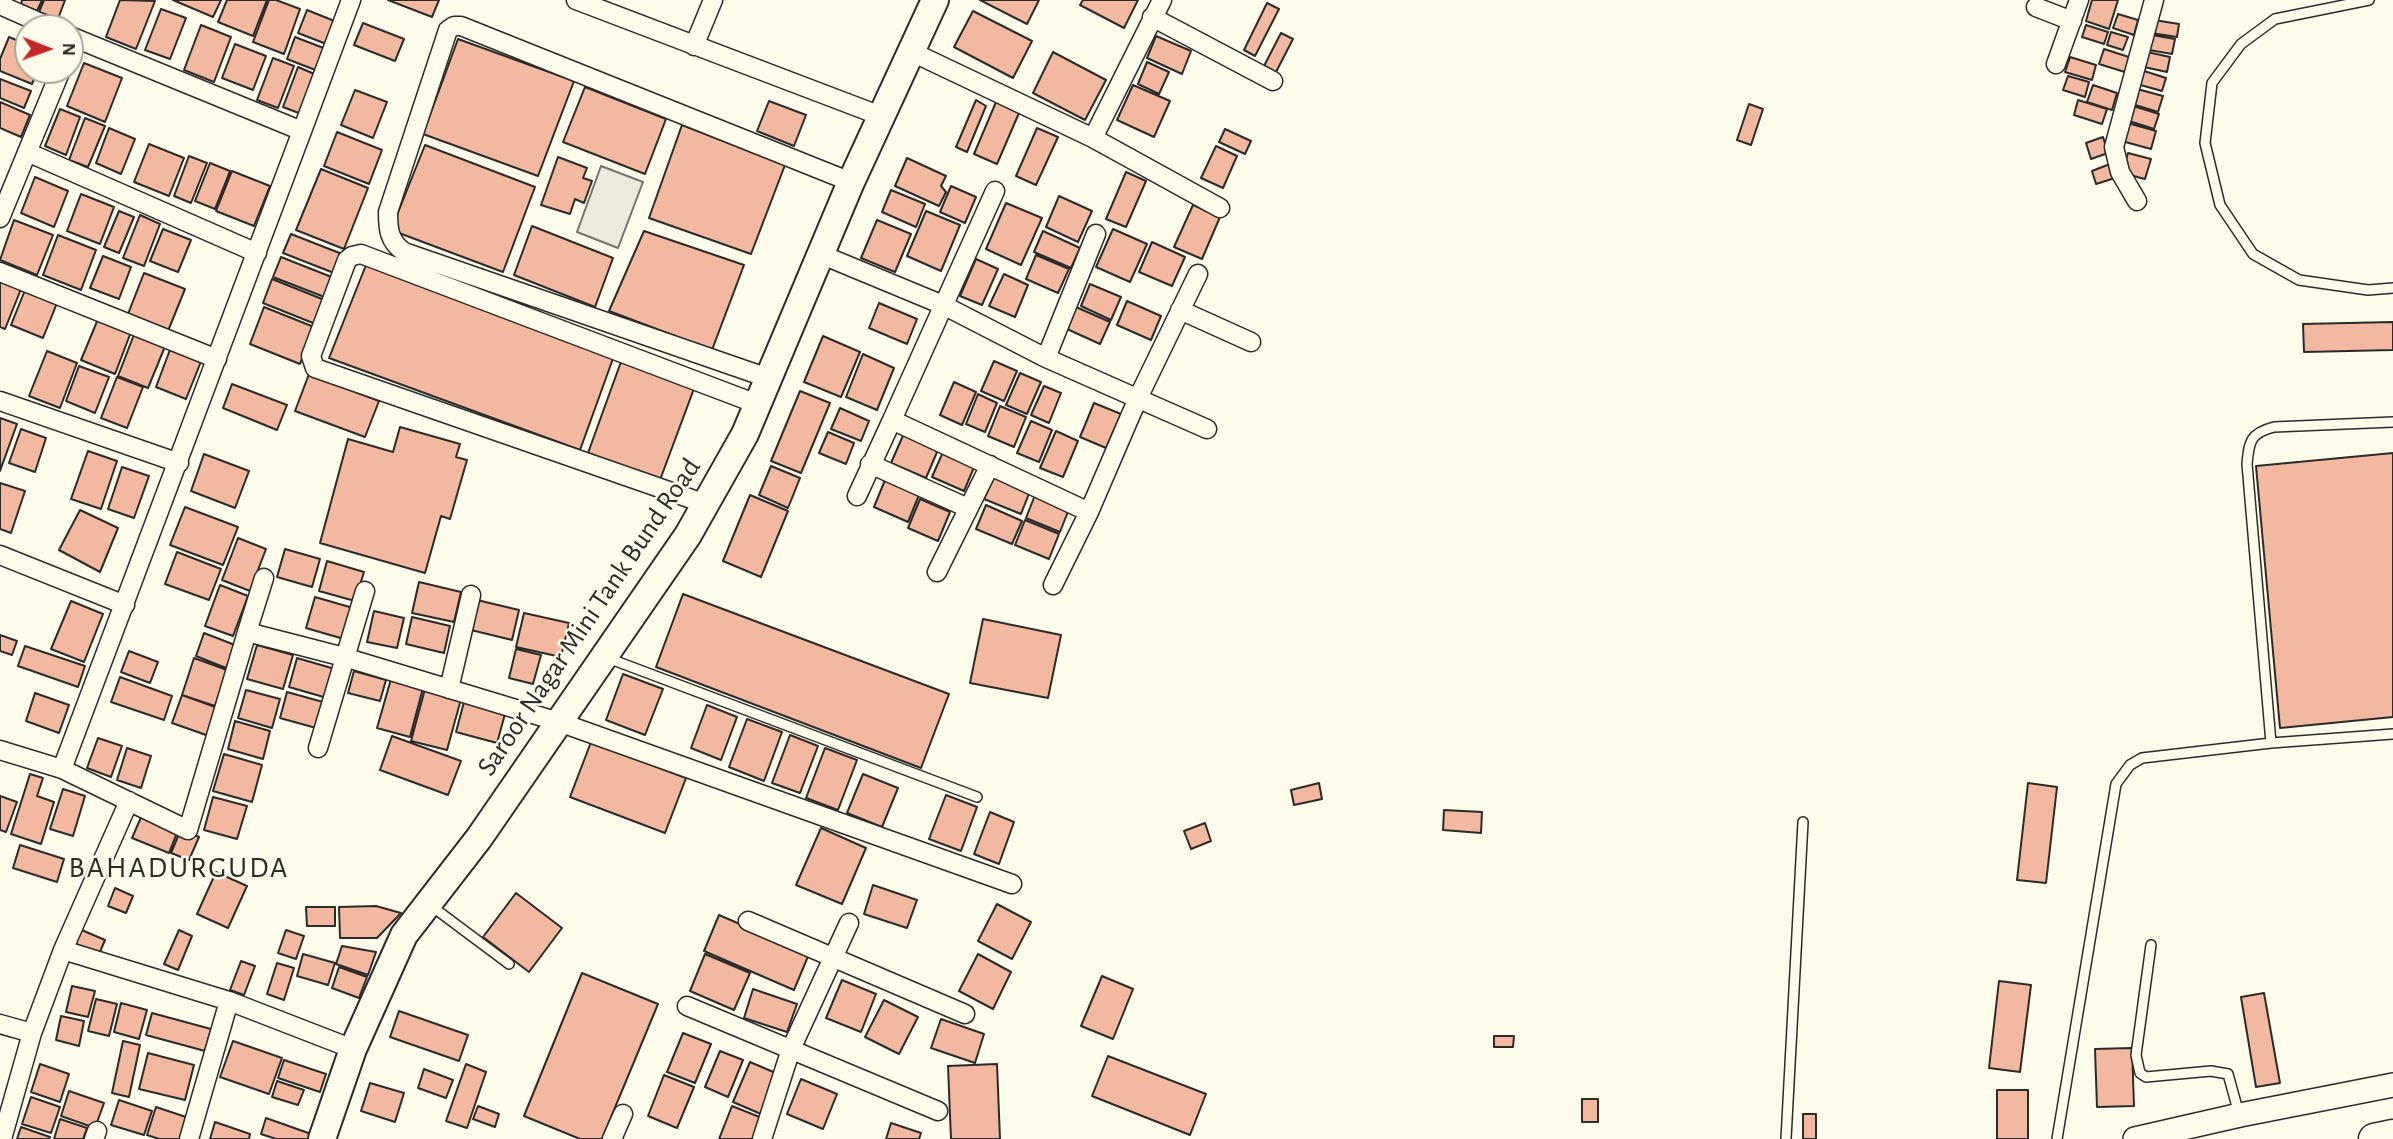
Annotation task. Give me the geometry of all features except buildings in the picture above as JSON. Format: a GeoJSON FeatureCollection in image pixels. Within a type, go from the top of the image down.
{"type":"FeatureCollection","features":[{"type":"Feature","properties":{"kind":"highway"},"geometry":{"type":"LineString","coordinates":[[2374,1139],[2393,1135]]}},
{"type":"Feature","properties":{"kind":"main road","name":"Saroor Nagar Mini Tank Bund Road"},"geometry":{"type":"LineString","coordinates":[[322,1139],[353,1049],[404,936],[479,838],[688,535],[745,434],[851,182],[935,0]]}},
{"type":"Feature","properties":{"kind":"street"},"geometry":{"type":"LineString","coordinates":[[576,0],[881,116]]}},
{"type":"Feature","properties":{"kind":"street"},"geometry":{"type":"LineString","coordinates":[[694,47],[713,0]]}},
{"type":"Feature","properties":{"kind":"street"},"geometry":{"type":"LineString","coordinates":[[1093,138],[1162,0]]}},
{"type":"Feature","properties":{"kind":"street"},"geometry":{"type":"LineString","coordinates":[[2056,64],[2079,0]]}},
{"type":"Feature","properties":{"kind":"street"},"geometry":{"type":"LineString","coordinates":[[2137,201],[2120,172],[2114,147],[2154,0]]}},
{"type":"Feature","properties":{"kind":"street"},"geometry":{"type":"LineString","coordinates":[[62,769],[302,131],[344,2]]}},
{"type":"Feature","properties":{"kind":"street"},"geometry":{"type":"LineString","coordinates":[[0,5],[20,14]]}},
{"type":"Feature","properties":{"kind":"street"},"geometry":{"type":"LineString","coordinates":[[2036,7],[2072,21]]}},
{"type":"Feature","properties":{"kind":"street"},"geometry":{"type":"LineString","coordinates":[[1152,17],[1273,81]]}},
{"type":"Feature","properties":{"kind":"street"},"geometry":{"type":"LineString","coordinates":[[768,378],[404,252],[395,245],[388,232],[388,212],[449,30],[454,26],[461,26],[851,182]]}},
{"type":"Feature","properties":{"kind":"street"},"geometry":{"type":"LineString","coordinates":[[84,46],[302,131]]}},
{"type":"Feature","properties":{"kind":"street"},"geometry":{"type":"LineString","coordinates":[[912,52],[1093,138],[1220,208]]}},
{"type":"Feature","properties":{"kind":"street"},"geometry":{"type":"LineString","coordinates":[[0,218],[55,84]]}},
{"type":"Feature","properties":{"kind":"street"},"geometry":{"type":"LineString","coordinates":[[27,152],[257,253]]}},
{"type":"Feature","properties":{"kind":"street"},"geometry":{"type":"LineString","coordinates":[[857,496],[995,191]]}},
{"type":"Feature","properties":{"kind":"street"},"geometry":{"type":"LineString","coordinates":[[1046,358],[1096,234]]}},
{"type":"Feature","properties":{"kind":"street"},"geometry":{"type":"LineString","coordinates":[[706,504],[315,368],[311,356],[347,260],[361,254],[757,404]]}},
{"type":"Feature","properties":{"kind":"street"},"geometry":{"type":"LineString","coordinates":[[820,254],[943,305],[1046,358],[1207,429]]}},
{"type":"Feature","properties":{"kind":"street"},"geometry":{"type":"LineString","coordinates":[[0,272],[217,359]]}},
{"type":"Feature","properties":{"kind":"street"},"geometry":{"type":"LineString","coordinates":[[1054,585],[1138,398],[1198,274]]}},
{"type":"Feature","properties":{"kind":"street"},"geometry":{"type":"LineString","coordinates":[[1181,310],[1251,342]]}},
{"type":"Feature","properties":{"kind":"street"},"geometry":{"type":"LineString","coordinates":[[0,401],[179,463]]}},
{"type":"Feature","properties":{"kind":"street"},"geometry":{"type":"LineString","coordinates":[[892,420],[1089,512]]}},
{"type":"Feature","properties":{"kind":"street"},"geometry":{"type":"LineString","coordinates":[[870,464],[968,508]]}},
{"type":"Feature","properties":{"kind":"street"},"geometry":{"type":"LineString","coordinates":[[937,572],[990,464]]}},
{"type":"Feature","properties":{"kind":"street"},"geometry":{"type":"LineString","coordinates":[[0,555],[125,606]]}},
{"type":"Feature","properties":{"kind":"street"},"geometry":{"type":"LineString","coordinates":[[1,752],[62,769],[188,830],[264,578]]}},
{"type":"Feature","properties":{"kind":"street"},"geometry":{"type":"LineString","coordinates":[[318,748],[365,591]]}},
{"type":"Feature","properties":{"kind":"street"},"geometry":{"type":"LineString","coordinates":[[449,689],[471,595]]}},
{"type":"Feature","properties":{"kind":"street"},"geometry":{"type":"LineString","coordinates":[[247,632],[344,657],[559,722],[1012,884]]}},
{"type":"Feature","properties":{"kind":"street"},"geometry":{"type":"LineString","coordinates":[[2,1139],[32,1033],[63,950],[129,802]]}},
{"type":"Feature","properties":{"kind":"street"},"geometry":{"type":"LineString","coordinates":[[748,921],[965,1014]]}},
{"type":"Feature","properties":{"kind":"street"},"geometry":{"type":"LineString","coordinates":[[762,1139],[791,1049],[849,923]]}},
{"type":"Feature","properties":{"kind":"street"},"geometry":{"type":"LineString","coordinates":[[63,950],[229,1001],[353,1049]]}},
{"type":"Feature","properties":{"kind":"street"},"geometry":{"type":"LineString","coordinates":[[189,1139],[229,1001]]}},
{"type":"Feature","properties":{"kind":"street"},"geometry":{"type":"LineString","coordinates":[[687,1006],[938,1111]]}},
{"type":"Feature","properties":{"kind":"street"},"geometry":{"type":"LineString","coordinates":[[0,1024],[32,1033]]}},
{"type":"Feature","properties":{"kind":"street"},"geometry":{"type":"LineString","coordinates":[[2135,1139],[2393,1085]]}},
{"type":"Feature","properties":{"kind":"street"},"geometry":{"type":"LineString","coordinates":[[612,1139],[623,1114]]}},
{"type":"Feature","properties":{"kind":"lane"},"geometry":{"type":"LineString","coordinates":[[2369,0],[2275,19],[2241,44],[2212,83],[2205,143],[2220,205],[2253,254],[2299,280],[2368,290],[2393,288]]}},
{"type":"Feature","properties":{"kind":"lane"},"geometry":{"type":"LineString","coordinates":[[2271,743],[2247,464],[2249,444],[2255,435],[2274,427],[2393,422]]}},
{"type":"Feature","properties":{"kind":"lane"},"geometry":{"type":"LineString","coordinates":[[604,657],[977,797]]}},
{"type":"Feature","properties":{"kind":"lane"},"geometry":{"type":"LineString","coordinates":[[2057,1139],[2116,784],[2130,765],[2142,758],[2271,743],[2393,734]]}},
{"type":"Feature","properties":{"kind":"lane"},"geometry":{"type":"LineString","coordinates":[[1786,1139],[1804,822]]}},
{"type":"Feature","properties":{"kind":"lane"},"geometry":{"type":"LineString","coordinates":[[428,904],[509,964]]}},
{"type":"Feature","properties":{"kind":"lane"},"geometry":{"type":"LineString","coordinates":[[2151,945],[2136,1055],[2140,1073],[2146,1077],[2211,1071],[2228,1074],[2240,1115]]}},
{"type":"Feature","properties":{"kind":"shaded area"},"geometry":{"type":"Polygon","coordinates":[[[601,166],[643,182],[618,248],[577,232],[601,166]]]}},
{"type":"Feature","properties":{"kind":"district","name":"BAHADURGUDA"},"geometry":{"type":"Point","coordinates":[179,868]}}]}
